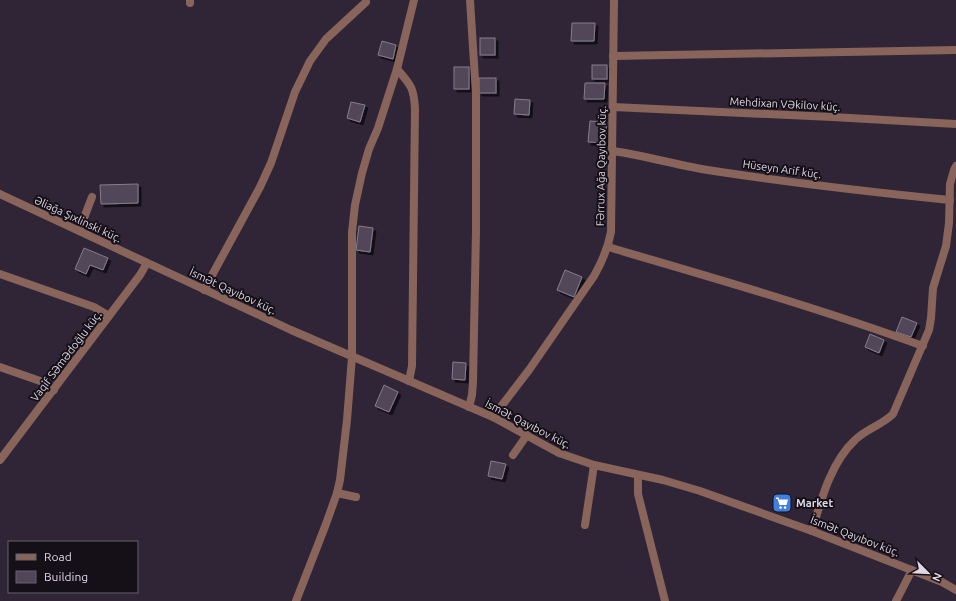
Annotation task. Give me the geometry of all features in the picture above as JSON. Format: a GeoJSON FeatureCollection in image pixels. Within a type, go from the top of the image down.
{"type":"FeatureCollection","features":[{"type":"Feature","properties":{"kind":"street"},"geometry":{"type":"LineString","coordinates":[[296,601],[337,493],[347,420],[352,357],[352,232],[355,205],[369,149],[378,128],[397,69],[414,0]]}},
{"type":"Feature","properties":{"kind":"street"},"geometry":{"type":"LineString","coordinates":[[469,406],[473,382],[476,231],[476,96],[470,0]]}},
{"type":"Feature","properties":{"kind":"street","name":"Fərrux Ağa Qayıbov küç."},"geometry":{"type":"LineString","coordinates":[[493,417],[529,370],[594,276],[608,247],[611,232],[613,151],[614,0]]}},
{"type":"Feature","properties":{"kind":"street"},"geometry":{"type":"LineString","coordinates":[[204,290],[260,187],[271,163],[295,92],[310,61],[326,39],[366,2]]}},
{"type":"Feature","properties":{"kind":"street"},"geometry":{"type":"LineString","coordinates":[[614,56],[956,50]]}},
{"type":"Feature","properties":{"kind":"street"},"geometry":{"type":"LineString","coordinates":[[397,69],[410,84],[414,94],[415,109],[412,366],[408,381]]}},
{"type":"Feature","properties":{"kind":"street","name":"Mehdixan Vəkilov küç."},"geometry":{"type":"LineString","coordinates":[[613,107],[825,116],[956,124]]}},
{"type":"Feature","properties":{"kind":"street","name":"Hüseyn Arif küç."},"geometry":{"type":"LineString","coordinates":[[613,151],[713,171],[863,192],[950,200]]}},
{"type":"Feature","properties":{"kind":"street"},"geometry":{"type":"LineString","coordinates":[[812,531],[829,478],[844,452],[855,439],[886,421],[893,414],[923,346],[929,330],[933,288],[946,246],[949,223],[950,184],[956,166]]}},
{"type":"Feature","properties":{"kind":"street","name":"Əliağa Şıxlinski küç."},"geometry":{"type":"LineString","coordinates":[[0,194],[147,263]]}},
{"type":"Feature","properties":{"kind":"street"},"geometry":{"type":"LineString","coordinates":[[79,231],[92,197]]}},
{"type":"Feature","properties":{"kind":"street"},"geometry":{"type":"LineString","coordinates":[[608,247],[763,292],[871,327],[923,346]]}},
{"type":"Feature","properties":{"kind":"street","name":"İsmət Qayıbov küç."},"geometry":{"type":"LineString","coordinates":[[147,263],[290,330],[493,417],[559,453],[594,465],[685,486],[812,531],[955,588]]}},
{"type":"Feature","properties":{"kind":"street","name":"Vaqif Səmədoğlu küç."},"geometry":{"type":"LineString","coordinates":[[0,460],[140,275],[147,263]]}},
{"type":"Feature","properties":{"kind":"street"},"geometry":{"type":"LineString","coordinates":[[0,274],[94,307],[109,316]]}},
{"type":"Feature","properties":{"kind":"street"},"geometry":{"type":"LineString","coordinates":[[0,367],[40,381],[54,390]]}},
{"type":"Feature","properties":{"kind":"street"},"geometry":{"type":"LineString","coordinates":[[513,455],[527,436]]}},
{"type":"Feature","properties":{"kind":"street"},"geometry":{"type":"LineString","coordinates":[[585,525],[594,465]]}},
{"type":"Feature","properties":{"kind":"street"},"geometry":{"type":"LineString","coordinates":[[638,475],[638,494],[665,601]]}},
{"type":"Feature","properties":{"kind":"street"},"geometry":{"type":"LineString","coordinates":[[337,493],[356,497]]}},
{"type":"Feature","properties":{"kind":"street"},"geometry":{"type":"LineString","coordinates":[[896,601],[912,570]]}},
{"type":"Feature","properties":{"kind":"building"},"geometry":{"type":"Polygon","coordinates":[[[572,23],[595,23],[594,41],[571,41],[572,23]]]}},
{"type":"Feature","properties":{"kind":"building"},"geometry":{"type":"Polygon","coordinates":[[[480,38],[495,38],[495,55],[480,55],[480,38]]]}},
{"type":"Feature","properties":{"kind":"building"},"geometry":{"type":"Polygon","coordinates":[[[382,41],[396,45],[393,59],[378,55],[382,41]]]}},
{"type":"Feature","properties":{"kind":"building"},"geometry":{"type":"Polygon","coordinates":[[[592,65],[607,65],[607,79],[592,79],[592,65]]]}},
{"type":"Feature","properties":{"kind":"building"},"geometry":{"type":"Polygon","coordinates":[[[454,67],[469,67],[469,89],[454,89],[454,67]]]}},
{"type":"Feature","properties":{"kind":"building"},"geometry":{"type":"Polygon","coordinates":[[[479,78],[496,78],[496,93],[479,93],[479,78]]]}},
{"type":"Feature","properties":{"kind":"building"},"geometry":{"type":"Polygon","coordinates":[[[585,83],[605,83],[604,99],[584,99],[585,83]]]}},
{"type":"Feature","properties":{"kind":"building"},"geometry":{"type":"Polygon","coordinates":[[[515,99],[530,100],[529,115],[514,114],[515,99]]]}},
{"type":"Feature","properties":{"kind":"building"},"geometry":{"type":"Polygon","coordinates":[[[351,102],[365,105],[360,122],[347,118],[351,102]]]}},
{"type":"Feature","properties":{"kind":"building"},"geometry":{"type":"Polygon","coordinates":[[[590,121],[607,122],[605,143],[588,142],[590,121]]]}},
{"type":"Feature","properties":{"kind":"building"},"geometry":{"type":"Polygon","coordinates":[[[138,184],[138,203],[101,204],[100,185],[138,184]]]}},
{"type":"Feature","properties":{"kind":"building"},"geometry":{"type":"Polygon","coordinates":[[[359,226],[373,228],[370,252],[356,250],[359,226]]]}},
{"type":"Feature","properties":{"kind":"building"},"geometry":{"type":"Polygon","coordinates":[[[84,248],[108,258],[103,270],[90,265],[86,274],[75,269],[84,248]]]}},
{"type":"Feature","properties":{"kind":"building"},"geometry":{"type":"Polygon","coordinates":[[[565,270],[582,277],[574,297],[557,290],[565,270]]]}},
{"type":"Feature","properties":{"kind":"building"},"geometry":{"type":"Polygon","coordinates":[[[902,317],[917,323],[911,337],[896,332],[902,317]]]}},
{"type":"Feature","properties":{"kind":"building"},"geometry":{"type":"Polygon","coordinates":[[[870,334],[884,340],[879,353],[865,347],[870,334]]]}},
{"type":"Feature","properties":{"kind":"building"},"geometry":{"type":"Polygon","coordinates":[[[453,362],[466,363],[465,380],[452,379],[453,362]]]}},
{"type":"Feature","properties":{"kind":"building"},"geometry":{"type":"Polygon","coordinates":[[[384,385],[398,392],[389,412],[375,406],[384,385]]]}},
{"type":"Feature","properties":{"kind":"building"},"geometry":{"type":"Polygon","coordinates":[[[491,461],[506,464],[502,479],[488,476],[491,461]]]}},
{"type":"Feature","properties":{"kind":"place","name":"Market"},"geometry":{"type":"Point","coordinates":[782,503]}}]}
